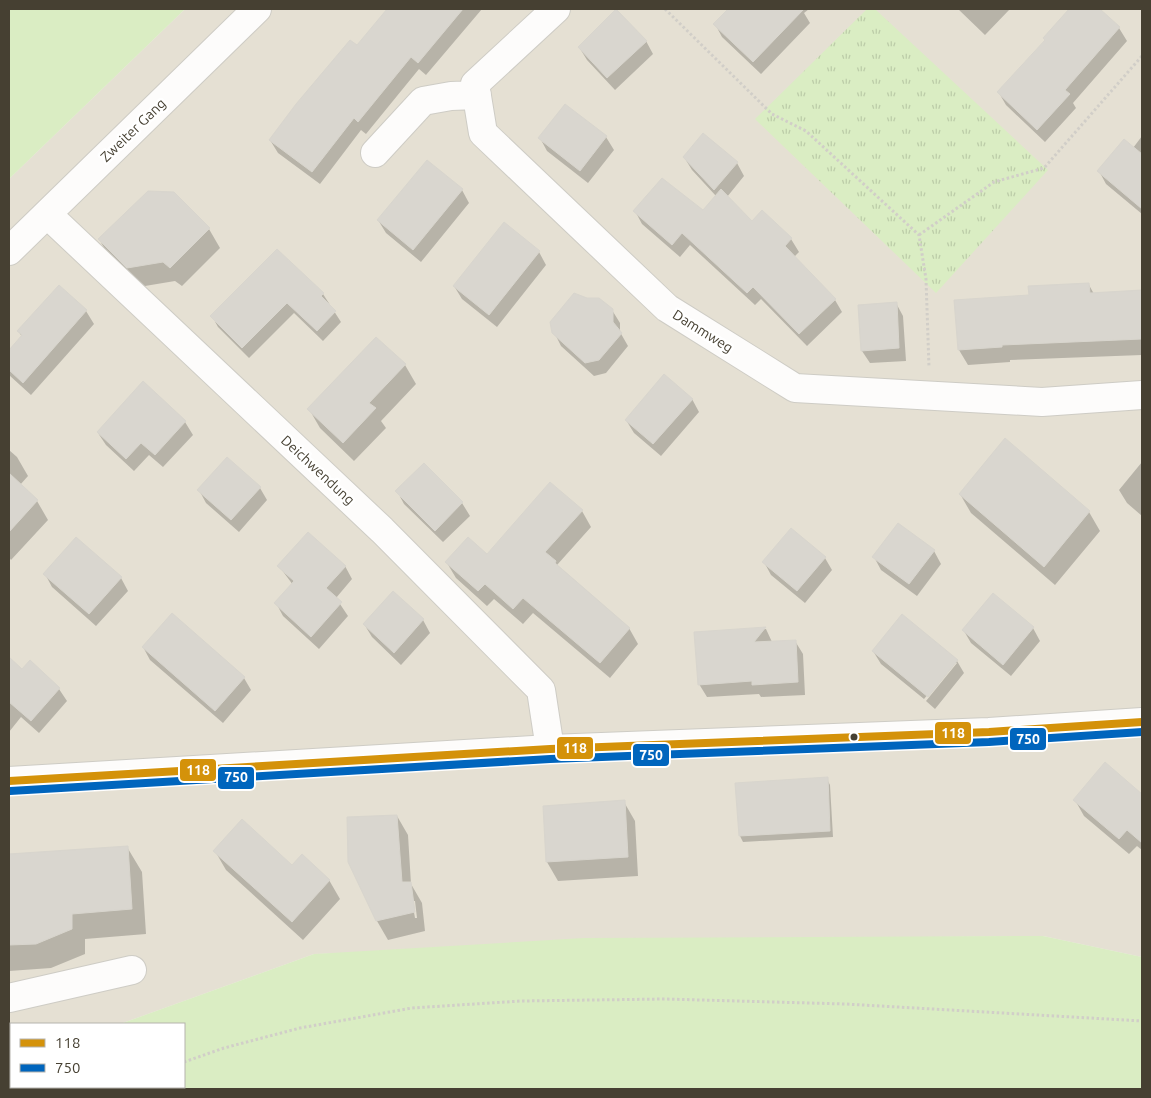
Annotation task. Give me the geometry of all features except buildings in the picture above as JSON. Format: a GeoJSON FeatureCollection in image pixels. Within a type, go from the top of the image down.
{"type":"FeatureCollection","features":[{"type":"Feature","properties":{"kind":"street","name":"Zweiter Gang"},"geometry":{"type":"LineString","coordinates":[[9,251],[258,9]]}},
{"type":"Feature","properties":{"kind":"street"},"geometry":{"type":"LineString","coordinates":[[375,153],[423,100],[477,95],[475,84],[556,9]]}},
{"type":"Feature","properties":{"kind":"street","name":"Dammweg"},"geometry":{"type":"LineString","coordinates":[[477,95],[483,133],[667,308],[796,388],[1042,402],[1142,395]]}},
{"type":"Feature","properties":{"kind":"street","name":"Deichwendung"},"geometry":{"type":"LineString","coordinates":[[47,214],[382,530],[541,690],[550,749]]}},
{"type":"Feature","properties":{"kind":"street"},"geometry":{"type":"LineString","coordinates":[[9,781],[550,749],[989,732],[1142,722]]}},
{"type":"Feature","properties":{"kind":"street"},"geometry":{"type":"LineString","coordinates":[[9,998],[132,970]]}},
{"type":"Feature","properties":{"kind":"path"},"geometry":{"type":"LineString","coordinates":[[665,9],[772,114],[806,131],[919,234],[926,279],[930,396]]}},
{"type":"Feature","properties":{"kind":"path"},"geometry":{"type":"LineString","coordinates":[[919,234],[994,182],[1044,168],[1142,56]]}},
{"type":"Feature","properties":{"kind":"path"},"geometry":{"type":"LineString","coordinates":[[185,1062],[224,1048],[300,1028],[412,1008],[521,1001],[665,999],[845,1004],[1142,1021]]}},
{"type":"Feature","properties":{"kind":"shaded area"},"geometry":{"type":"Polygon","coordinates":[[[185,9],[1142,9],[1142,957],[1043,936],[823,938],[314,954],[123,1023],[10,1023],[9,1071],[9,179],[185,9]]]}},
{"type":"Feature","properties":{"kind":"green space"},"geometry":{"type":"Polygon","coordinates":[[[9,9],[185,9],[9,179],[9,9]]]}},
{"type":"Feature","properties":{"kind":"green space"},"geometry":{"type":"Polygon","coordinates":[[[867,9],[875,9],[1048,170],[936,293],[755,119],[867,9]]]}},
{"type":"Feature","properties":{"kind":"green space"},"geometry":{"type":"Polygon","coordinates":[[[1043,936],[1142,957],[1142,1089],[9,1089],[10,1070],[10,1088],[185,1088],[185,1023],[123,1023],[314,954],[584,938],[1043,936]]]}},
{"type":"Feature","properties":{"kind":"transit line","name":"118"},"geometry":{"type":"LineString","coordinates":[[9,781],[550,749],[989,732],[1142,722]]}},
{"type":"Feature","properties":{"kind":"transit line","name":"750"},"geometry":{"type":"LineString","coordinates":[[10,791],[550,759],[989,742],[1142,732]]}}]}
